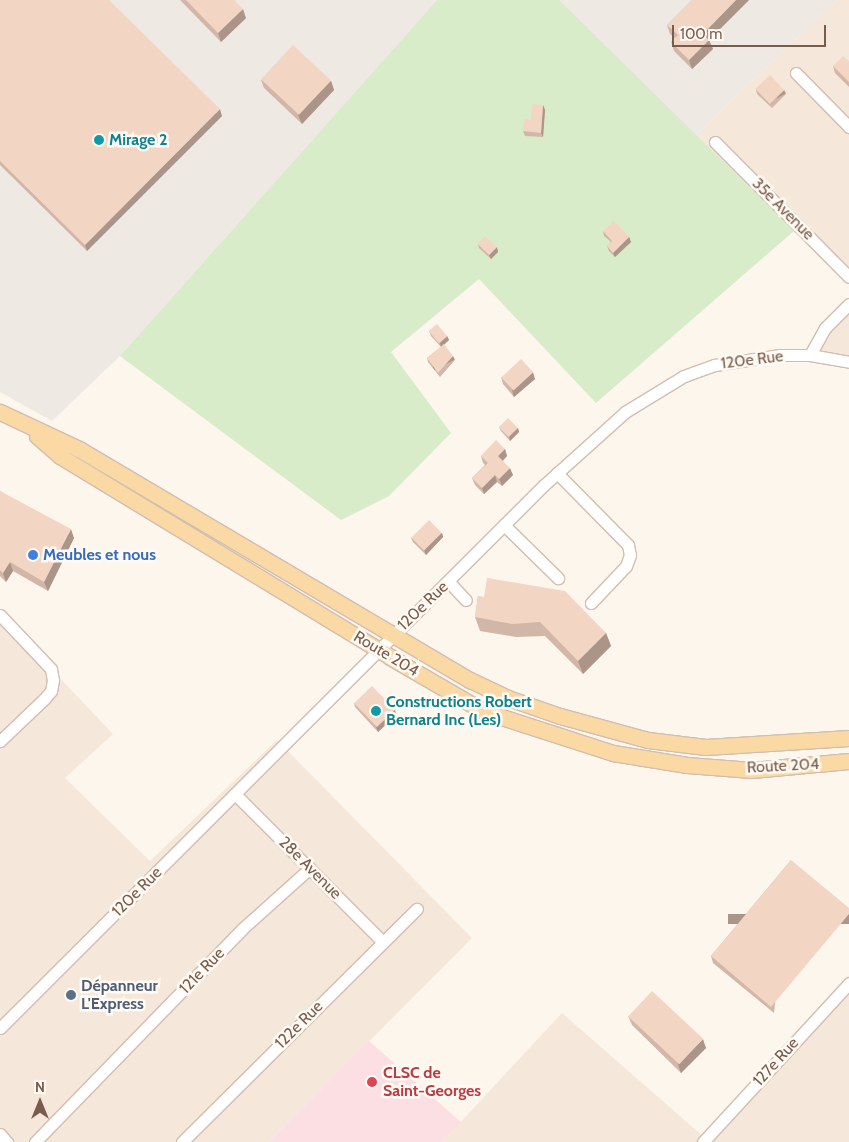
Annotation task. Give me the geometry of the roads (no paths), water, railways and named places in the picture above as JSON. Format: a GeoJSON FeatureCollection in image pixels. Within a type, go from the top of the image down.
{"type":"FeatureCollection","features":[{"type":"Feature","properties":{"kind":"main road","name":"Route 204"},"geometry":{"type":"LineString","coordinates":[[0,412],[79,450],[470,680],[508,698],[560,716],[648,740],[706,747],[849,738]]}},
{"type":"Feature","properties":{"kind":"main road","name":"Route 204"},"geometry":{"type":"LineString","coordinates":[[27,426],[60,456],[483,711],[613,753],[687,765],[752,770],[849,761]]}},
{"type":"Feature","properties":{"kind":"street"},"geometry":{"type":"LineString","coordinates":[[796,73],[849,127]]}},
{"type":"Feature","properties":{"kind":"street","name":"35e Avenue"},"geometry":{"type":"LineString","coordinates":[[715,142],[849,277]]}},
{"type":"Feature","properties":{"kind":"street"},"geometry":{"type":"LineString","coordinates":[[849,304],[825,328],[810,355],[849,362]]}},
{"type":"Feature","properties":{"kind":"street","name":"120e Rue"},"geometry":{"type":"LineString","coordinates":[[0,1028],[504,525],[557,473],[624,412],[684,376],[747,358],[810,355]]}},
{"type":"Feature","properties":{"kind":"street"},"geometry":{"type":"LineString","coordinates":[[557,473],[628,545],[630,555],[626,566],[590,603]]}},
{"type":"Feature","properties":{"kind":"street"},"geometry":{"type":"LineString","coordinates":[[504,525],[558,578]]}},
{"type":"Feature","properties":{"kind":"street"},"geometry":{"type":"LineString","coordinates":[[448,581],[466,600]]}},
{"type":"Feature","properties":{"kind":"street"},"geometry":{"type":"LineString","coordinates":[[0,615],[51,669],[53,680],[44,699],[0,741]]}},
{"type":"Feature","properties":{"kind":"street","name":"28e Avenue"},"geometry":{"type":"LineString","coordinates":[[235,794],[383,942]]}},
{"type":"Feature","properties":{"kind":"street","name":"121e Rue"},"geometry":{"type":"LineString","coordinates":[[35,1142],[242,930],[310,868]]}},
{"type":"Feature","properties":{"kind":"street","name":"122e Rue"},"geometry":{"type":"LineString","coordinates":[[182,1142],[417,909]]}},
{"type":"Feature","properties":{"kind":"street","name":"127e Rue"},"geometry":{"type":"LineString","coordinates":[[703,1142],[849,983]]}},
{"type":"Feature","properties":{"kind":"street"},"geometry":{"type":"LineString","coordinates":[[0,1134],[8,1142]]}},
{"type":"Feature","properties":{"kind":"place","name":"Mirage 2"},"geometry":{"type":"Point","coordinates":[99,140]}},
{"type":"Feature","properties":{"kind":"place","name":"Meubles et nous"},"geometry":{"type":"Point","coordinates":[33,555]}},
{"type":"Feature","properties":{"kind":"place","name":"Constructions Robert Bernard Inc (Les)"},"geometry":{"type":"Point","coordinates":[376,711]}},
{"type":"Feature","properties":{"kind":"place","name":"Dépanneur L'Express"},"geometry":{"type":"Point","coordinates":[71,995]}},
{"type":"Feature","properties":{"kind":"place","name":"CLSC de Saint-Georges"},"geometry":{"type":"Point","coordinates":[372,1082]}}]}
